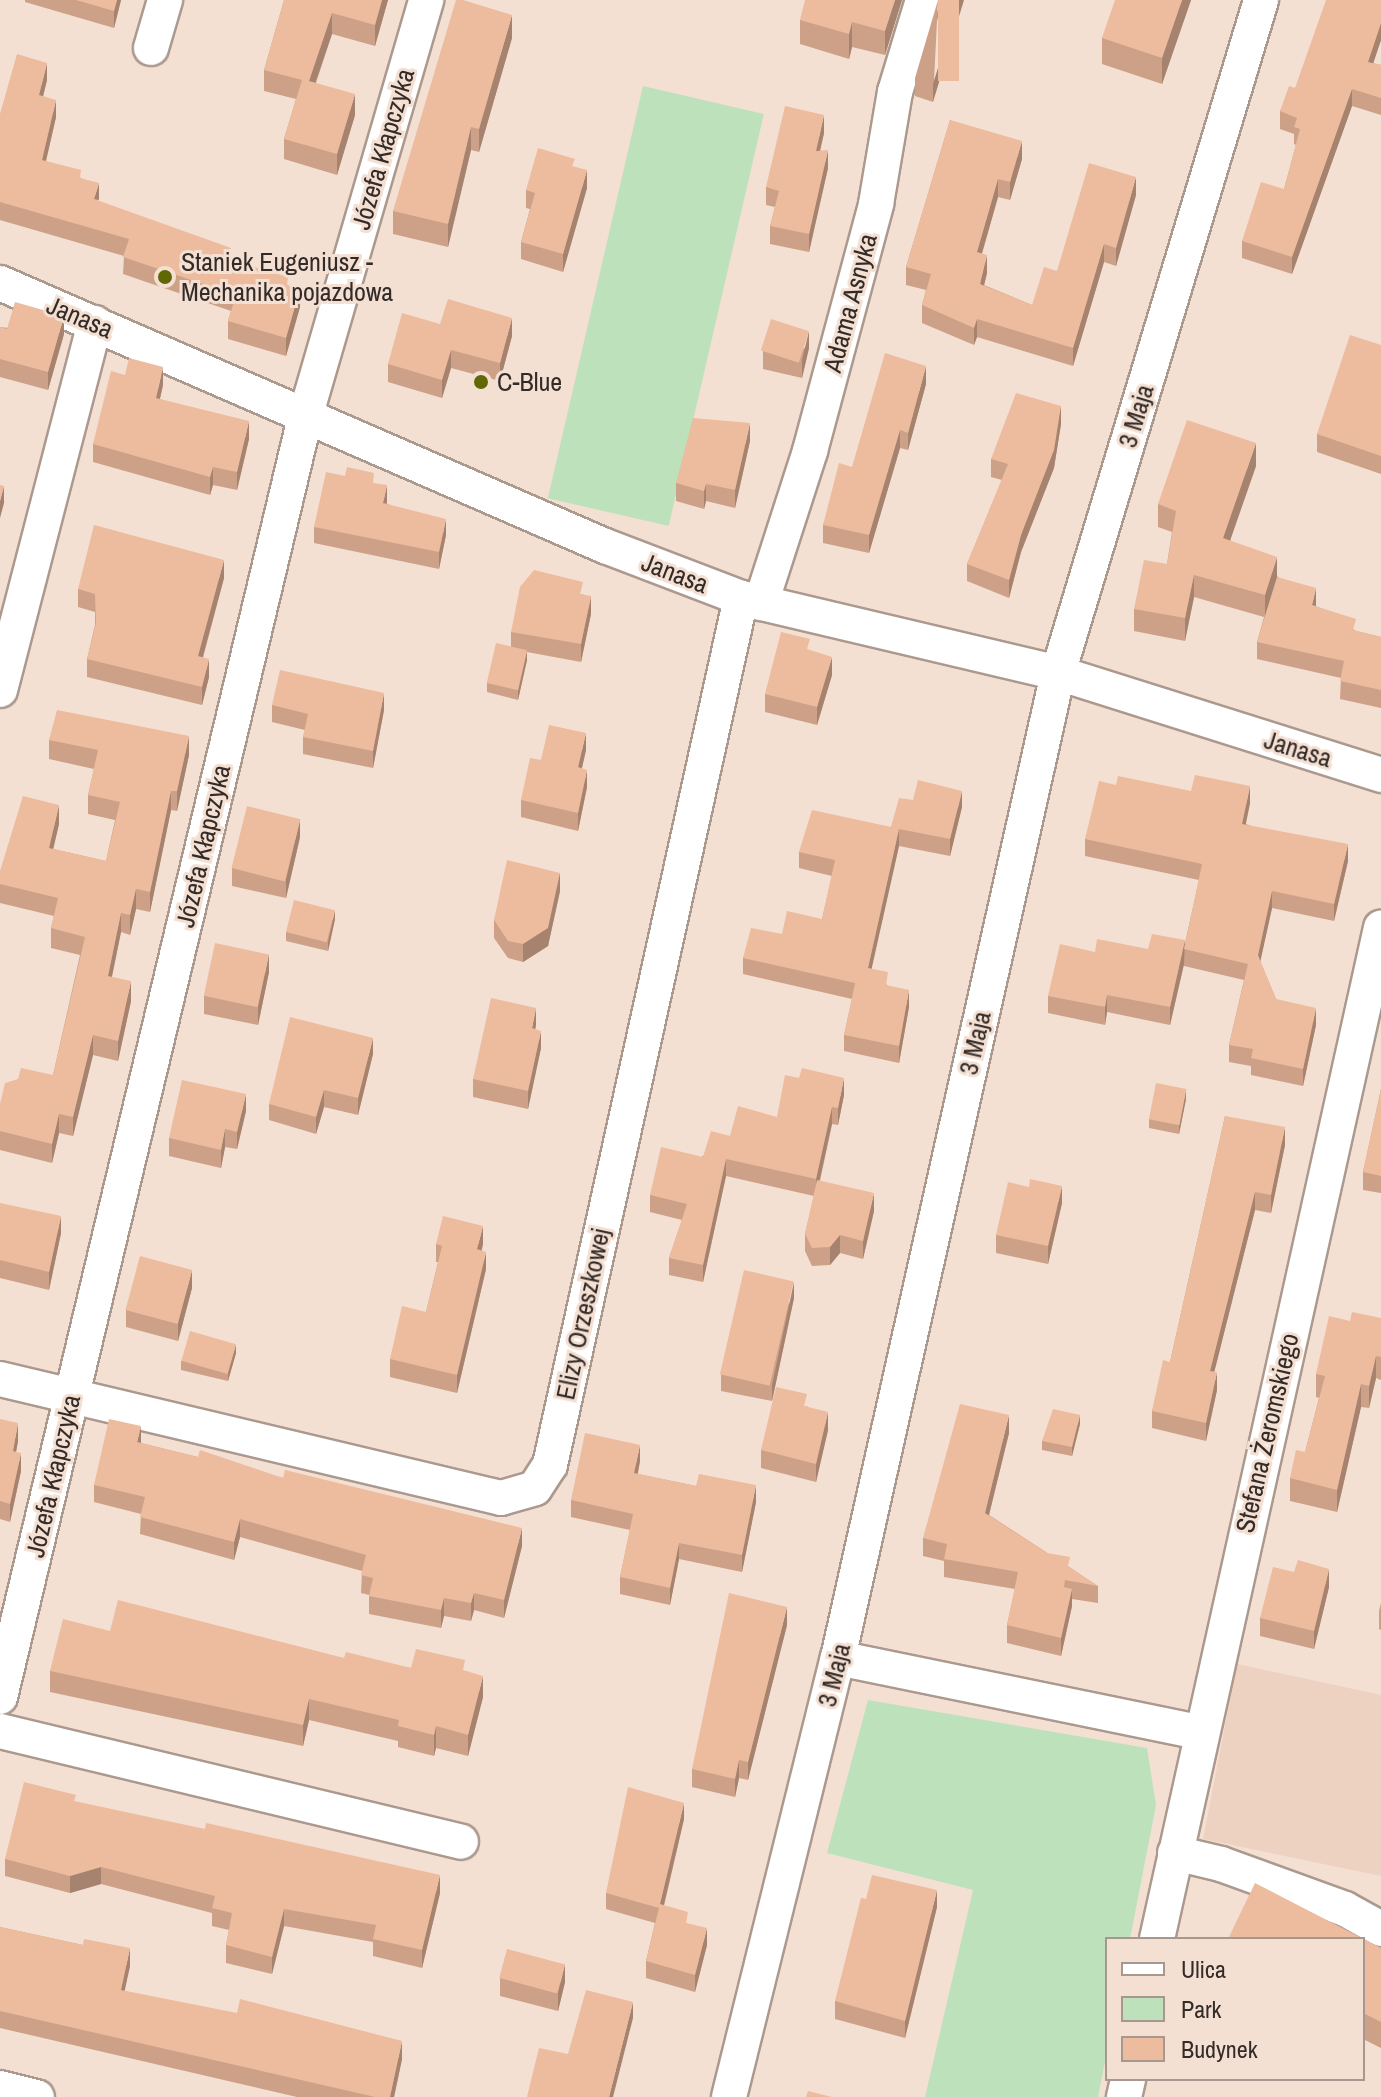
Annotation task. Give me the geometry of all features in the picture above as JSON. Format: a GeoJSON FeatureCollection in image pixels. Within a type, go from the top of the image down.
{"type":"FeatureCollection","features":[{"type":"Feature","properties":{"kind":"street"},"geometry":{"type":"LineString","coordinates":[[151,48],[165,0]]}},
{"type":"Feature","properties":{"kind":"street","name":"Józefa Kłapczyka"},"geometry":{"type":"LineString","coordinates":[[0,1697],[306,414],[426,0]]}},
{"type":"Feature","properties":{"kind":"street","name":"Adama Asnyka"},"geometry":{"type":"LineString","coordinates":[[751,600],[818,422],[876,204],[895,92],[923,0]]}},
{"type":"Feature","properties":{"kind":"street","name":"3 Maja"},"geometry":{"type":"LineString","coordinates":[[729,2097],[838,1658],[1058,673],[1261,0]]}},
{"type":"Feature","properties":{"kind":"street","name":"Janasa"},"geometry":{"type":"LineString","coordinates":[[0,283],[605,546],[751,600],[1058,673],[1381,775]]}},
{"type":"Feature","properties":{"kind":"street"},"geometry":{"type":"LineString","coordinates":[[0,690],[95,323]]}},
{"type":"Feature","properties":{"kind":"street","name":"Elizy Orzeszkowej"},"geometry":{"type":"LineString","coordinates":[[0,1379],[501,1498],[535,1488],[550,1465],[751,600]]}},
{"type":"Feature","properties":{"kind":"street","name":"Stefana Żeromskiego"},"geometry":{"type":"LineString","coordinates":[[1157,1937],[1200,1732],[1381,928]]}},
{"type":"Feature","properties":{"kind":"street"},"geometry":{"type":"LineString","coordinates":[[838,1658],[1200,1732]]}},
{"type":"Feature","properties":{"kind":"street"},"geometry":{"type":"LineString","coordinates":[[0,1731],[461,1842]]}},
{"type":"Feature","properties":{"kind":"street"},"geometry":{"type":"LineString","coordinates":[[1175,1853],[1249,1874],[1345,1909],[1381,1929]]}},
{"type":"Feature","properties":{"kind":"street"},"geometry":{"type":"LineString","coordinates":[[0,2088],[37,2097]]}},
{"type":"Feature","properties":{"kind":"shaded area"},"geometry":{"type":"Polygon","coordinates":[[[1237,1664],[1381,1695],[1381,1876],[1203,1839],[1237,1664]]]}},
{"type":"Feature","properties":{"kind":"green space"},"geometry":{"type":"Polygon","coordinates":[[[643,86],[764,114],[669,526],[548,498],[643,86]]]}},
{"type":"Feature","properties":{"kind":"green space"},"geometry":{"type":"Polygon","coordinates":[[[868,1700],[1147,1748],[1156,1805],[1130,1937],[1105,1937],[1105,2062],[1098,2097],[925,2097],[973,1890],[827,1853],[868,1700]]]}},
{"type":"Feature","properties":{"kind":"building"},"geometry":{"type":"Polygon","coordinates":[[[76,0],[117,0],[114,11],[76,0]]]}},
{"type":"Feature","properties":{"kind":"building"},"geometry":{"type":"Polygon","coordinates":[[[284,0],[382,0],[375,25],[332,13],[309,81],[355,94],[337,154],[284,139],[302,80],[264,70],[284,0]]]}},
{"type":"Feature","properties":{"kind":"building"},"geometry":{"type":"Polygon","coordinates":[[[456,0],[512,15],[479,129],[471,127],[448,224],[393,211],[456,0]]]}},
{"type":"Feature","properties":{"kind":"building"},"geometry":{"type":"Polygon","coordinates":[[[805,0],[895,0],[885,31],[852,22],[849,34],[800,20],[805,0]]]}},
{"type":"Feature","properties":{"kind":"building"},"geometry":{"type":"Polygon","coordinates":[[[938,0],[959,0],[959,81],[938,81],[938,0]]]}},
{"type":"Feature","properties":{"kind":"building"},"geometry":{"type":"Polygon","coordinates":[[[1115,0],[1182,0],[1162,58],[1102,38],[1115,0]]]}},
{"type":"Feature","properties":{"kind":"building"},"geometry":{"type":"Polygon","coordinates":[[[1326,0],[1381,0],[1381,23],[1368,62],[1381,65],[1381,98],[1352,89],[1292,257],[1242,241],[1261,182],[1284,189],[1300,129],[1294,127],[1297,118],[1280,111],[1289,86],[1295,88],[1326,0]]]}},
{"type":"Feature","properties":{"kind":"building"},"geometry":{"type":"Polygon","coordinates":[[[17,54],[47,63],[39,95],[56,100],[42,160],[81,170],[80,178],[99,183],[94,199],[231,248],[227,259],[288,277],[287,285],[300,289],[286,338],[228,321],[236,295],[123,257],[129,239],[0,202],[0,114],[17,54]]]}},
{"type":"Feature","properties":{"kind":"building"},"geometry":{"type":"Polygon","coordinates":[[[785,106],[824,115],[816,151],[828,150],[809,234],[770,226],[779,191],[766,187],[785,106]]]}},
{"type":"Feature","properties":{"kind":"building"},"geometry":{"type":"Polygon","coordinates":[[[950,120],[1022,141],[1010,182],[998,179],[977,252],[987,255],[980,284],[1032,305],[1044,267],[1057,271],[1089,163],[1136,177],[1116,248],[1104,244],[1073,348],[977,319],[974,328],[922,305],[931,274],[906,267],[950,120]]]}},
{"type":"Feature","properties":{"kind":"building"},"geometry":{"type":"Polygon","coordinates":[[[538,148],[575,159],[572,166],[587,170],[563,254],[521,242],[535,193],[526,190],[538,148]]]}},
{"type":"Feature","properties":{"kind":"building"},"geometry":{"type":"Polygon","coordinates":[[[448,299],[512,318],[500,363],[451,350],[442,380],[388,364],[402,313],[440,324],[448,299]]]}},
{"type":"Feature","properties":{"kind":"building"},"geometry":{"type":"Polygon","coordinates":[[[15,302],[64,316],[48,372],[0,359],[0,327],[7,329],[15,302]]]}},
{"type":"Feature","properties":{"kind":"building"},"geometry":{"type":"Polygon","coordinates":[[[771,319],[809,331],[799,363],[761,350],[771,319]]]}},
{"type":"Feature","properties":{"kind":"building"},"geometry":{"type":"Polygon","coordinates":[[[1350,335],[1381,345],[1381,456],[1317,434],[1350,335]]]}},
{"type":"Feature","properties":{"kind":"building"},"geometry":{"type":"Polygon","coordinates":[[[885,353],[926,366],[908,433],[900,430],[869,535],[823,525],[839,463],[852,467],[885,353]]]}},
{"type":"Feature","properties":{"kind":"building"},"geometry":{"type":"Polygon","coordinates":[[[129,358],[163,367],[156,398],[249,421],[237,472],[213,467],[210,477],[93,444],[111,371],[125,375],[129,358]]]}},
{"type":"Feature","properties":{"kind":"building"},"geometry":{"type":"Polygon","coordinates":[[[1016,393],[1061,406],[1054,450],[1021,535],[1009,580],[967,564],[1008,464],[991,459],[1016,393]]]}},
{"type":"Feature","properties":{"kind":"building"},"geometry":{"type":"Polygon","coordinates":[[[693,418],[750,423],[735,490],[706,484],[704,491],[676,483],[693,418]]]}},
{"type":"Feature","properties":{"kind":"building"},"geometry":{"type":"Polygon","coordinates":[[[1187,420],[1256,443],[1223,538],[1277,557],[1265,595],[1194,575],[1185,618],[1134,609],[1144,560],[1167,564],[1176,511],[1158,504],[1187,420]]]}},
{"type":"Feature","properties":{"kind":"building"},"geometry":{"type":"Polygon","coordinates":[[[347,467],[374,473],[373,483],[387,485],[383,503],[446,519],[439,552],[314,527],[326,472],[345,476],[347,467]]]}},
{"type":"Feature","properties":{"kind":"building"},"geometry":{"type":"Polygon","coordinates":[[[94,525],[224,560],[198,656],[209,659],[202,687],[87,659],[96,623],[95,594],[78,589],[94,525]]]}},
{"type":"Feature","properties":{"kind":"building"},"geometry":{"type":"Polygon","coordinates":[[[534,570],[583,582],[580,594],[591,596],[581,644],[511,632],[520,587],[534,570]]]}},
{"type":"Feature","properties":{"kind":"building"},"geometry":{"type":"Polygon","coordinates":[[[1277,577],[1316,588],[1312,605],[1356,619],[1353,630],[1381,637],[1381,690],[1340,681],[1344,661],[1257,642],[1277,577]]]}},
{"type":"Feature","properties":{"kind":"building"},"geometry":{"type":"Polygon","coordinates":[[[781,632],[810,639],[807,649],[832,657],[817,707],[765,694],[781,632]]]}},
{"type":"Feature","properties":{"kind":"building"},"geometry":{"type":"Polygon","coordinates":[[[496,643],[527,650],[518,690],[487,683],[496,643]]]}},
{"type":"Feature","properties":{"kind":"building"},"geometry":{"type":"Polygon","coordinates":[[[280,670],[384,693],[373,751],[303,737],[308,714],[272,705],[280,670]]]}},
{"type":"Feature","properties":{"kind":"building"},"geometry":{"type":"Polygon","coordinates":[[[57,710],[189,736],[177,791],[171,791],[150,892],[136,889],[130,915],[121,913],[108,976],[131,981],[118,1041],[93,1035],[73,1117],[59,1114],[52,1144],[0,1131],[0,1104],[5,1083],[18,1079],[21,1068],[53,1075],[85,937],[51,928],[58,898],[0,884],[0,871],[23,796],[59,805],[49,848],[106,861],[120,802],[88,795],[98,750],[49,740],[57,710]]]}},
{"type":"Feature","properties":{"kind":"building"},"geometry":{"type":"Polygon","coordinates":[[[549,725],[586,733],[578,767],[587,770],[578,813],[521,800],[530,758],[541,760],[549,725]]]}},
{"type":"Feature","properties":{"kind":"building"},"geometry":{"type":"Polygon","coordinates":[[[1195,775],[1250,786],[1242,824],[1348,844],[1334,904],[1272,891],[1258,955],[1276,999],[1316,1008],[1303,1069],[1251,1058],[1253,1049],[1229,1045],[1248,964],[1184,949],[1202,864],[1085,839],[1099,781],[1116,785],[1118,776],[1191,791],[1195,775]]]}},
{"type":"Feature","properties":{"kind":"building"},"geometry":{"type":"Polygon","coordinates":[[[918,780],[962,791],[950,839],[899,829],[868,968],[888,972],[886,985],[909,990],[899,1046],[844,1035],[855,983],[743,958],[751,928],[782,934],[787,911],[822,919],[835,860],[799,852],[812,810],[891,827],[899,798],[913,800],[918,780]]]}},
{"type":"Feature","properties":{"kind":"building"},"geometry":{"type":"Polygon","coordinates":[[[247,806],[300,819],[285,881],[232,868],[247,806]]]}},
{"type":"Feature","properties":{"kind":"building"},"geometry":{"type":"Polygon","coordinates":[[[507,860],[560,873],[548,928],[523,944],[508,941],[494,920],[507,860]]]}},
{"type":"Feature","properties":{"kind":"building"},"geometry":{"type":"Polygon","coordinates":[[[294,900],[335,910],[327,942],[286,932],[294,900]]]}},
{"type":"Feature","properties":{"kind":"building"},"geometry":{"type":"Polygon","coordinates":[[[1152,934],[1185,940],[1170,1007],[1107,995],[1105,1007],[1048,996],[1060,944],[1095,952],[1097,939],[1148,949],[1152,934]]]}},
{"type":"Feature","properties":{"kind":"building"},"geometry":{"type":"Polygon","coordinates":[[[215,943],[269,954],[258,1007],[204,996],[215,943]]]}},
{"type":"Feature","properties":{"kind":"building"},"geometry":{"type":"Polygon","coordinates":[[[491,998],[536,1008],[532,1028],[541,1031],[528,1091],[473,1079],[491,998]]]}},
{"type":"Feature","properties":{"kind":"building"},"geometry":{"type":"Polygon","coordinates":[[[290,1017],[373,1038],[358,1098],[324,1090],[316,1117],[269,1104],[290,1017]]]}},
{"type":"Feature","properties":{"kind":"building"},"geometry":{"type":"Polygon","coordinates":[[[802,1068],[844,1078],[838,1108],[832,1107],[816,1179],[726,1159],[703,1265],[669,1258],[687,1204],[650,1195],[661,1147],[703,1157],[711,1131],[730,1136],[738,1106],[777,1117],[785,1075],[799,1078],[802,1068]]]}},
{"type":"Feature","properties":{"kind":"building"},"geometry":{"type":"Polygon","coordinates":[[[182,1080],[246,1094],[237,1132],[225,1129],[221,1150],[169,1138],[182,1080]]]}},
{"type":"Feature","properties":{"kind":"building"},"geometry":{"type":"Polygon","coordinates":[[[1156,1083],[1186,1089],[1179,1125],[1149,1119],[1156,1083]]]}},
{"type":"Feature","properties":{"kind":"building"},"geometry":{"type":"Polygon","coordinates":[[[1381,1089],[1381,1176],[1363,1172],[1381,1089]]]}},
{"type":"Feature","properties":{"kind":"building"},"geometry":{"type":"Polygon","coordinates":[[[1225,1116],[1285,1127],[1271,1195],[1255,1192],[1210,1371],[1217,1372],[1206,1423],[1152,1411],[1163,1360],[1170,1362],[1225,1116]]]}},
{"type":"Feature","properties":{"kind":"building"},"geometry":{"type":"Polygon","coordinates":[[[1030,1179],[1062,1186],[1048,1246],[996,1235],[1008,1182],[1029,1187],[1030,1179]]]}},
{"type":"Feature","properties":{"kind":"building"},"geometry":{"type":"Polygon","coordinates":[[[817,1180],[874,1193],[863,1241],[840,1235],[830,1247],[812,1248],[805,1234],[817,1180]]]}},
{"type":"Feature","properties":{"kind":"building"},"geometry":{"type":"Polygon","coordinates":[[[0,1203],[61,1216],[49,1272],[0,1260],[0,1203]]]}},
{"type":"Feature","properties":{"kind":"building"},"geometry":{"type":"Polygon","coordinates":[[[443,1216],[483,1226],[477,1249],[486,1252],[457,1375],[390,1359],[402,1306],[426,1312],[442,1246],[436,1244],[443,1216]]]}},
{"type":"Feature","properties":{"kind":"building"},"geometry":{"type":"Polygon","coordinates":[[[140,1256],[192,1270],[178,1324],[126,1310],[140,1256]]]}},
{"type":"Feature","properties":{"kind":"building"},"geometry":{"type":"Polygon","coordinates":[[[744,1270],[794,1281],[770,1386],[720,1374],[744,1270]]]}},
{"type":"Feature","properties":{"kind":"building"},"geometry":{"type":"Polygon","coordinates":[[[1352,1312],[1381,1318],[1381,1357],[1376,1356],[1369,1386],[1361,1384],[1337,1490],[1290,1478],[1296,1450],[1305,1452],[1325,1376],[1316,1374],[1329,1316],[1350,1321],[1352,1312]]]}},
{"type":"Feature","properties":{"kind":"building"},"geometry":{"type":"Polygon","coordinates":[[[190,1331],[236,1344],[228,1374],[181,1361],[190,1331]]]}},
{"type":"Feature","properties":{"kind":"building"},"geometry":{"type":"Polygon","coordinates":[[[776,1387],[807,1394],[804,1406],[828,1412],[816,1464],[761,1450],[776,1387]]]}},
{"type":"Feature","properties":{"kind":"building"},"geometry":{"type":"Polygon","coordinates":[[[960,1404],[1009,1415],[985,1513],[1047,1553],[1070,1557],[1068,1566],[1098,1586],[1065,1580],[1064,1587],[1072,1589],[1061,1638],[1007,1625],[1018,1572],[944,1559],[947,1544],[923,1538],[960,1404]]]}},
{"type":"Feature","properties":{"kind":"building"},"geometry":{"type":"Polygon","coordinates":[[[1053,1409],[1080,1415],[1072,1447],[1042,1441],[1053,1409]]]}},
{"type":"Feature","properties":{"kind":"building"},"geometry":{"type":"Polygon","coordinates":[[[0,1419],[18,1423],[13,1451],[21,1453],[10,1504],[0,1501],[0,1419]]]}},
{"type":"Feature","properties":{"kind":"building"},"geometry":{"type":"Polygon","coordinates":[[[109,1419],[141,1426],[137,1442],[198,1457],[200,1450],[283,1478],[285,1470],[522,1528],[504,1600],[474,1593],[471,1603],[444,1598],[441,1610],[369,1596],[373,1578],[361,1575],[366,1555],[240,1519],[234,1542],[140,1517],[145,1497],[94,1485],[109,1419]]]}},
{"type":"Feature","properties":{"kind":"building"},"geometry":{"type":"Polygon","coordinates":[[[585,1433],[640,1445],[634,1473],[696,1486],[699,1474],[756,1485],[742,1555],[679,1543],[670,1588],[620,1577],[633,1514],[571,1500],[585,1433]]]}},
{"type":"Feature","properties":{"kind":"building"},"geometry":{"type":"Polygon","coordinates":[[[1298,1560],[1329,1569],[1314,1631],[1260,1618],[1273,1567],[1294,1572],[1298,1560]]]}},
{"type":"Feature","properties":{"kind":"building"},"geometry":{"type":"Polygon","coordinates":[[[729,1593],[787,1607],[748,1762],[739,1760],[735,1779],[692,1769],[729,1593]]]}},
{"type":"Feature","properties":{"kind":"building"},"geometry":{"type":"Polygon","coordinates":[[[118,1600],[344,1658],[346,1652],[411,1668],[416,1649],[465,1660],[463,1670],[483,1676],[468,1735],[436,1726],[434,1735],[398,1726],[399,1720],[309,1699],[303,1725],[50,1671],[63,1619],[110,1631],[118,1600]]]}},
{"type":"Feature","properties":{"kind":"building"},"geometry":{"type":"Polygon","coordinates":[[[24,1782],[76,1795],[74,1801],[205,1829],[206,1823],[440,1875],[422,1950],[373,1939],[376,1925],[284,1909],[272,1957],[226,1945],[232,1913],[212,1908],[215,1896],[101,1867],[70,1876],[5,1859],[24,1782]]]}},
{"type":"Feature","properties":{"kind":"building"},"geometry":{"type":"Polygon","coordinates":[[[628,1787],[684,1803],[660,1904],[688,1912],[686,1923],[707,1928],[695,1975],[646,1961],[659,1908],[606,1893],[628,1787]]]}},
{"type":"Feature","properties":{"kind":"building"},"geometry":{"type":"Polygon","coordinates":[[[872,1875],[937,1890],[905,2021],[835,2001],[861,1898],[866,1899],[872,1875]]]}},
{"type":"Feature","properties":{"kind":"building"},"geometry":{"type":"Polygon","coordinates":[[[1255,1883],[1360,1937],[1229,1937],[1255,1883]]]}},
{"type":"Feature","properties":{"kind":"building"},"geometry":{"type":"Polygon","coordinates":[[[0,1927],[83,1945],[84,1939],[130,1948],[121,1990],[237,2013],[240,1999],[402,2041],[390,2097],[375,2097],[0,2011],[0,1927]]]}},
{"type":"Feature","properties":{"kind":"building"},"geometry":{"type":"Polygon","coordinates":[[[1365,1940],[1381,1948],[1381,2022],[1365,2014],[1365,1940]]]}},
{"type":"Feature","properties":{"kind":"building"},"geometry":{"type":"Polygon","coordinates":[[[507,1949],[565,1965],[557,1994],[499,1978],[507,1949]]]}},
{"type":"Feature","properties":{"kind":"building"},"geometry":{"type":"Polygon","coordinates":[[[586,1990],[633,2002],[609,2097],[527,2097],[539,2048],[568,2054],[586,1990]]]}},
{"type":"Feature","properties":{"kind":"building"},"geometry":{"type":"Polygon","coordinates":[[[808,2091],[832,2097],[806,2097],[808,2091]]]}},
{"type":"Feature","properties":{"kind":"place","name":"Staniek Eugeniusz - Mechanika pojazdowa"},"geometry":{"type":"Point","coordinates":[165,277]}},
{"type":"Feature","properties":{"kind":"place","name":"C-Blue"},"geometry":{"type":"Point","coordinates":[481,382]}}]}
